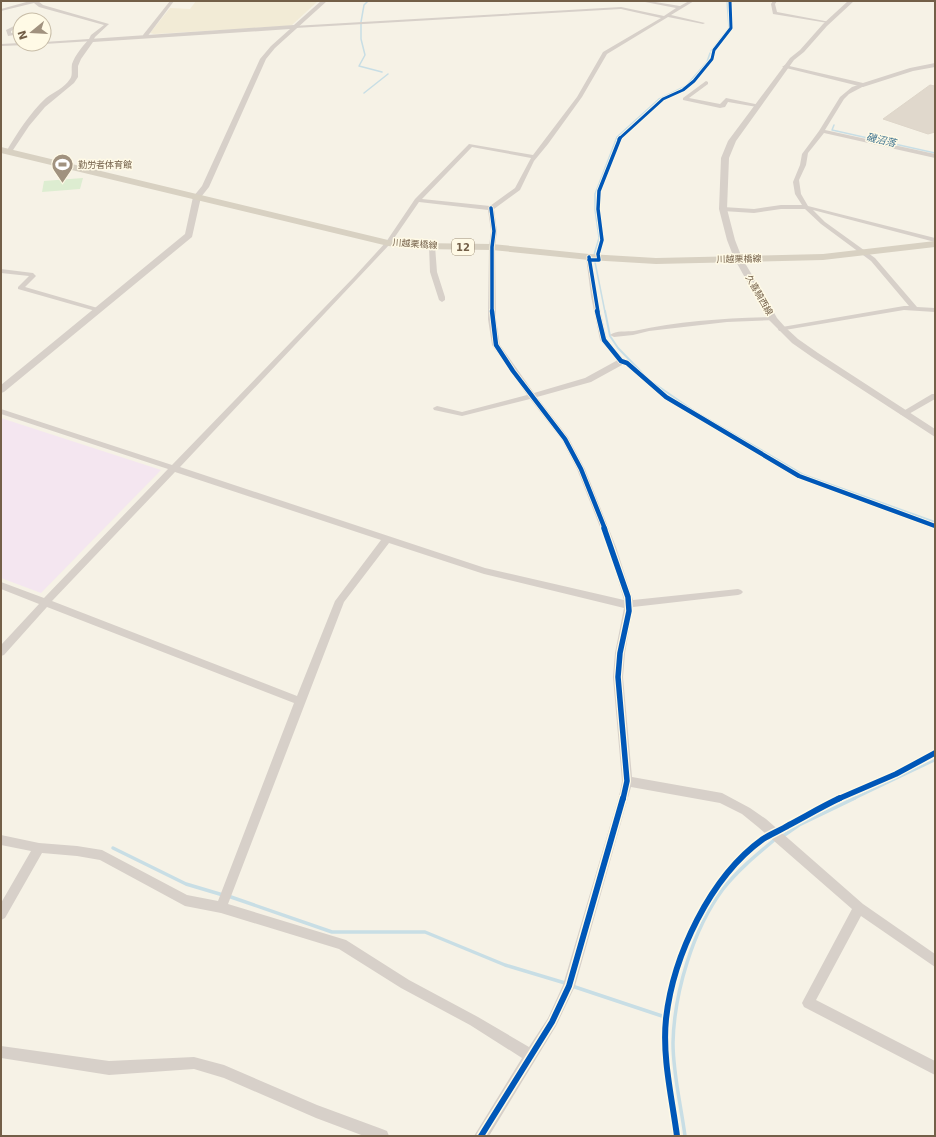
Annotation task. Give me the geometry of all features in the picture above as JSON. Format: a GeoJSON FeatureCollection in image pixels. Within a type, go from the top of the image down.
{"type":"FeatureCollection","features":[{"type":"Feature","properties":{"kind":"main road","name":"久喜騎西線"},"geometry":{"type":"LineString","coordinates":[[851,1],[828,22],[802,51],[784,68],[732,141],[724,158],[723,210],[731,240],[738,258],[773,319],[782,329],[795,341],[815,355],[935,434]]}},
{"type":"Feature","properties":{"kind":"main road","name":"川越栗橋線"},"geometry":{"type":"LineString","coordinates":[[5,151],[388,243],[432,246],[492,247],[589,257],[656,260],[796,258],[866,253],[935,244]]}},
{"type":"Feature","properties":{"kind":"street"},"geometry":{"type":"LineString","coordinates":[[1,10],[35,1],[41,6],[107,24],[93,36],[82,52],[75,65],[75,77],[39,110],[5,151]]}},
{"type":"Feature","properties":{"kind":"street"},"geometry":{"type":"LineString","coordinates":[[145,36],[172,1]]}},
{"type":"Feature","properties":{"kind":"street"},"geometry":{"type":"LineString","coordinates":[[1,390],[189,236],[198,198],[206,187],[263,59],[273,47],[324,1]]}},
{"type":"Feature","properties":{"kind":"street"},"geometry":{"type":"LineString","coordinates":[[621,8],[625,1]]}},
{"type":"Feature","properties":{"kind":"street"},"geometry":{"type":"LineString","coordinates":[[642,1],[681,8]]}},
{"type":"Feature","properties":{"kind":"street"},"geometry":{"type":"LineString","coordinates":[[417,200],[491,208],[518,189],[531,161],[585,89],[605,53],[692,1]]}},
{"type":"Feature","properties":{"kind":"street"},"geometry":{"type":"LineString","coordinates":[[775,1],[773,4],[775,12],[828,22]]}},
{"type":"Feature","properties":{"kind":"street"},"geometry":{"type":"LineString","coordinates":[[52,42],[621,8],[703,23]]}},
{"type":"Feature","properties":{"kind":"street"},"geometry":{"type":"LineString","coordinates":[[12,28],[8,30],[10,34],[12,34]]}},
{"type":"Feature","properties":{"kind":"street"},"geometry":{"type":"LineString","coordinates":[[1,45],[12,45]]}},
{"type":"Feature","properties":{"kind":"street"},"geometry":{"type":"LineString","coordinates":[[915,309],[879,265],[866,253],[828,227],[807,207],[798,192],[796,180],[802,166],[805,153],[823,131],[837,104],[852,88],[912,69],[935,64]]}},
{"type":"Feature","properties":{"kind":"street"},"geometry":{"type":"LineString","coordinates":[[784,68],[863,85]]}},
{"type":"Feature","properties":{"kind":"street"},"geometry":{"type":"LineString","coordinates":[[706,83],[685,99],[720,106],[723,106],[726,100],[757,105]]}},
{"type":"Feature","properties":{"kind":"street"},"geometry":{"type":"LineString","coordinates":[[823,131],[935,156]]}},
{"type":"Feature","properties":{"kind":"street"},"geometry":{"type":"LineString","coordinates":[[1,652],[45,603],[335,301],[388,243],[417,200],[471,145],[535,157]]}},
{"type":"Feature","properties":{"kind":"street"},"geometry":{"type":"LineString","coordinates":[[723,210],[754,211],[781,207],[807,207],[935,240]]}},
{"type":"Feature","properties":{"kind":"street"},"geometry":{"type":"LineString","coordinates":[[481,1136],[552,1022],[569,986],[626,792],[627,781],[618,677],[620,653],[629,604],[626,586],[581,469],[565,440],[513,371],[496,345],[492,319],[492,247],[494,231],[491,208]]}},
{"type":"Feature","properties":{"kind":"street"},"geometry":{"type":"LineString","coordinates":[[432,246],[430,260],[433,276],[442,300]]}},
{"type":"Feature","properties":{"kind":"street"},"geometry":{"type":"LineString","coordinates":[[437,408],[462,414],[588,380],[621,361],[604,340],[594,296],[589,257]]}},
{"type":"Feature","properties":{"kind":"street"},"geometry":{"type":"LineString","coordinates":[[1,271],[31,274],[33,276],[20,288],[99,310]]}},
{"type":"Feature","properties":{"kind":"street"},"geometry":{"type":"LineString","coordinates":[[782,329],[904,308],[935,310]]}},
{"type":"Feature","properties":{"kind":"street"},"geometry":{"type":"LineString","coordinates":[[614,335],[634,333],[649,329],[727,320],[773,319]]}},
{"type":"Feature","properties":{"kind":"street"},"geometry":{"type":"LineString","coordinates":[[904,413],[935,396]]}},
{"type":"Feature","properties":{"kind":"street"},"geometry":{"type":"LineString","coordinates":[[1,411],[173,469],[505,576],[620,604],[738,592]]}},
{"type":"Feature","properties":{"kind":"street"},"geometry":{"type":"LineString","coordinates":[[221,907],[340,601],[388,539]]}},
{"type":"Feature","properties":{"kind":"street"},"geometry":{"type":"LineString","coordinates":[[1,585],[300,701]]}},
{"type":"Feature","properties":{"kind":"street"},"geometry":{"type":"LineString","coordinates":[[627,781],[722,798],[729,801],[762,823],[859,908],[935,961]]}},
{"type":"Feature","properties":{"kind":"street"},"geometry":{"type":"LineString","coordinates":[[1,840],[39,848],[77,851],[102,855],[185,900],[221,907],[342,944],[405,984],[474,1021],[532,1056]]}},
{"type":"Feature","properties":{"kind":"street"},"geometry":{"type":"LineString","coordinates":[[1,914],[39,848]]}},
{"type":"Feature","properties":{"kind":"street"},"geometry":{"type":"LineString","coordinates":[[859,908],[808,1002],[935,1068]]}},
{"type":"Feature","properties":{"kind":"street"},"geometry":{"type":"LineString","coordinates":[[1,1052],[109,1068],[194,1063],[224,1072],[316,1111],[382,1136]]}},
{"type":"Feature","properties":{"kind":"shaded area"},"geometry":{"type":"Polygon","coordinates":[[[196,1],[318,1],[292,25],[288,26],[154,34],[150,33],[170,8],[190,9],[196,1]]]}},
{"type":"Feature","properties":{"kind":"shaded area"},"geometry":{"type":"Polygon","coordinates":[[[1,418],[161,470],[41,593],[1,578],[1,418]]]}},
{"type":"Feature","properties":{"kind":"green space","name":"勤労者体育館"},"geometry":{"type":"Polygon","coordinates":[[[83,178],[80,189],[42,192],[44,181],[83,178]]]}},
{"type":"Feature","properties":{"kind":"building"},"geometry":{"type":"Polygon","coordinates":[[[930,85],[935,86],[935,132],[928,134],[883,119],[930,85]]]}},
{"type":"Feature","properties":{"kind":"waterway"},"geometry":{"type":"LineString","coordinates":[[361,22],[364,5],[368,1]]}},
{"type":"Feature","properties":{"kind":"waterway"},"geometry":{"type":"LineString","coordinates":[[711,51],[729,28],[727,1]]}},
{"type":"Feature","properties":{"kind":"waterway"},"geometry":{"type":"LineString","coordinates":[[361,24],[361,39],[365,55],[359,66],[382,72]]}},
{"type":"Feature","properties":{"kind":"waterway"},"geometry":{"type":"LineString","coordinates":[[594,255],[599,238],[595,210],[595,194],[617,137],[659,99],[686,86],[707,62],[710,53]]}},
{"type":"Feature","properties":{"kind":"waterway"},"geometry":{"type":"LineString","coordinates":[[364,93],[388,74]]}},
{"type":"Feature","properties":{"kind":"waterway","name":"磯沼落"},"geometry":{"type":"LineString","coordinates":[[834,125],[832,130],[935,153]]}},
{"type":"Feature","properties":{"kind":"waterway"},"geometry":{"type":"LineString","coordinates":[[595,262],[605,312]]}},
{"type":"Feature","properties":{"kind":"waterway"},"geometry":{"type":"LineString","coordinates":[[605,311],[610,336],[618,348],[649,380],[694,411],[804,475],[935,522]]}},
{"type":"Feature","properties":{"kind":"waterway"},"geometry":{"type":"LineString","coordinates":[[853,799],[935,760]]}},
{"type":"Feature","properties":{"kind":"waterway"},"geometry":{"type":"LineString","coordinates":[[783,836],[799,825],[855,798]]}},
{"type":"Feature","properties":{"kind":"waterway"},"geometry":{"type":"LineString","coordinates":[[685,1136],[673,1055],[673,1043],[677,1003],[687,962],[703,923],[712,905],[723,889],[740,870],[773,841]]}},
{"type":"Feature","properties":{"kind":"waterway"},"geometry":{"type":"LineString","coordinates":[[113,848],[186,884],[223,895]]}},
{"type":"Feature","properties":{"kind":"waterway"},"geometry":{"type":"LineString","coordinates":[[228,896],[332,932],[425,932],[505,965],[565,983]]}},
{"type":"Feature","properties":{"kind":"waterway"},"geometry":{"type":"LineString","coordinates":[[572,986],[662,1016]]}},
{"type":"Feature","properties":{"kind":"cycle path"},"geometry":{"type":"LineString","coordinates":[[589,260],[599,260],[598,254],[602,240],[598,209],[599,191],[618,140],[663,99],[683,90],[694,81],[712,59],[714,50],[731,28],[730,1]]}},
{"type":"Feature","properties":{"kind":"cycle path"},"geometry":{"type":"LineString","coordinates":[[481,1136],[552,1022],[569,986],[625,792],[627,781],[618,677],[620,653],[629,611],[628,597],[612,547],[581,469],[565,439],[513,371],[496,345],[492,319],[492,247],[494,231],[491,208]]}},
{"type":"Feature","properties":{"kind":"cycle path"},"geometry":{"type":"LineString","coordinates":[[589,257],[594,296],[604,340],[621,361],[627,363],[666,397],[799,476],[935,526]]}},
{"type":"Feature","properties":{"kind":"cycle path"},"geometry":{"type":"LineString","coordinates":[[677,1136],[666,1057],[666,1019],[673,985],[688,937],[703,908],[722,880],[747,853],[763,839],[832,802],[896,774],[935,753]]}},
{"type":"Feature","properties":{"kind":"place","name":"勤労者体育館"},"geometry":{"type":"Point","coordinates":[62,184]}}]}
